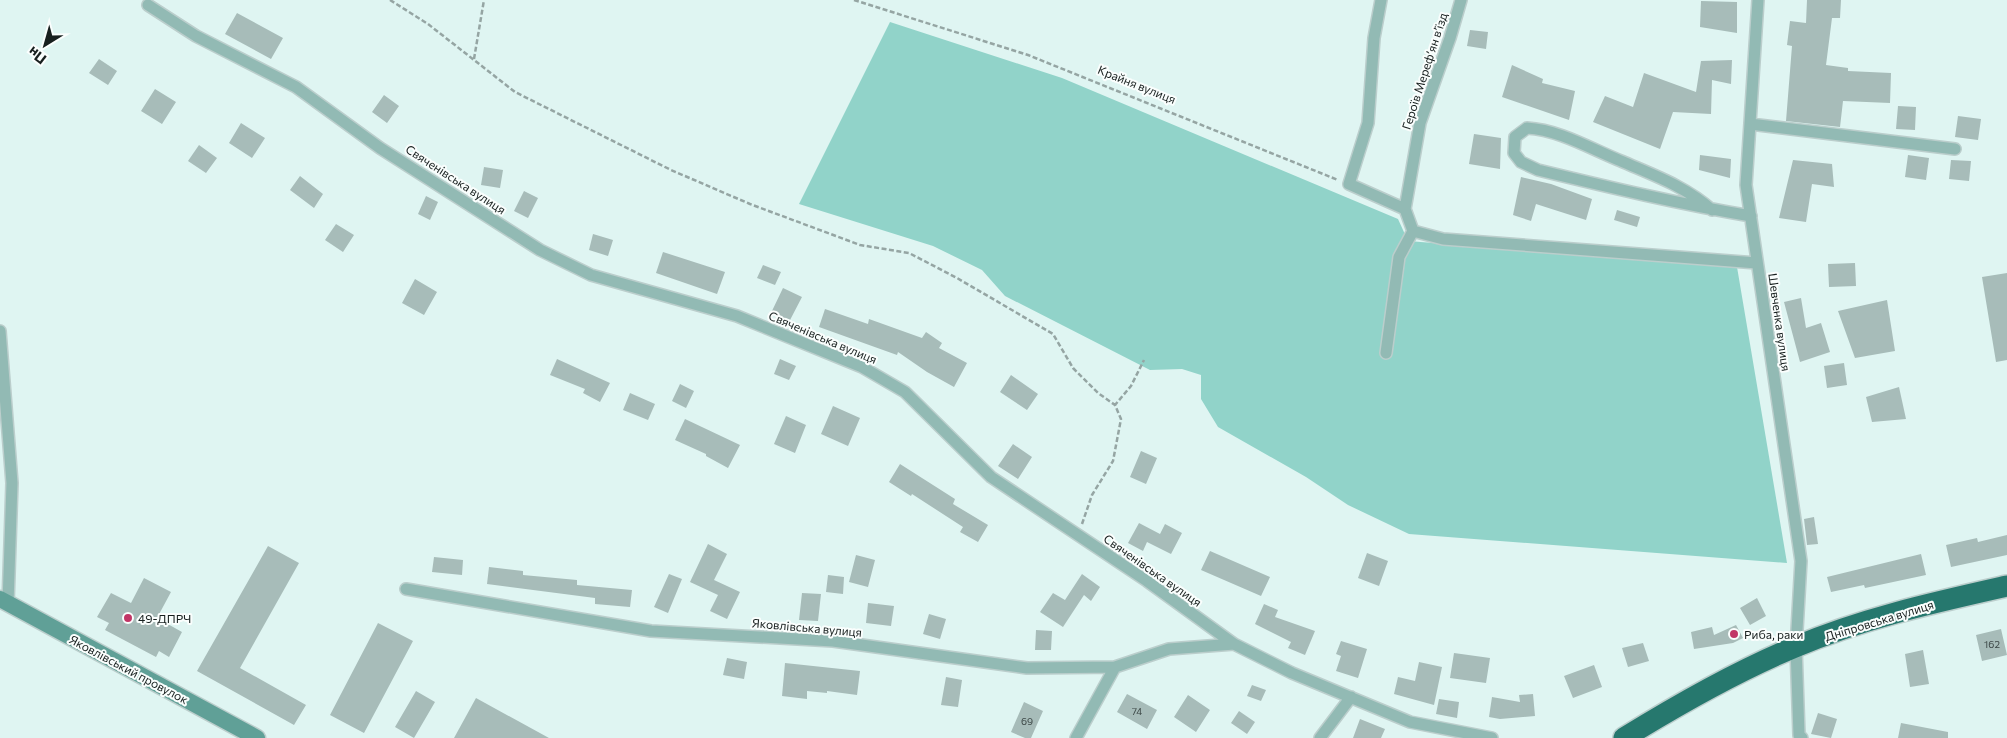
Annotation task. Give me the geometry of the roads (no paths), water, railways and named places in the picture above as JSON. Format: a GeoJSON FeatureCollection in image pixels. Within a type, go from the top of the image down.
{"type":"FeatureCollection","features":[{"type":"Feature","properties":{"kind":"highway","name":"Дніпровська вулиця"},"geometry":{"type":"LineString","coordinates":[[1624,738],[1700,693],[1796,647],[1888,616],[2007,586]]}},
{"type":"Feature","properties":{"kind":"street"},"geometry":{"type":"LineString","coordinates":[[1381,0],[1374,38],[1368,122],[1349,184],[1405,209],[1413,231],[1399,257],[1386,352]]}},
{"type":"Feature","properties":{"kind":"street","name":"Героїв Мерефʼян вʼїзд"},"geometry":{"type":"LineString","coordinates":[[1405,209],[1420,123],[1450,38],[1461,0]]}},
{"type":"Feature","properties":{"kind":"street","name":"Шевченка вулиця"},"geometry":{"type":"LineString","coordinates":[[1758,0],[1746,185],[1801,562],[1796,647],[1799,735],[1802,738]]}},
{"type":"Feature","properties":{"kind":"street","name":"Свяченівська вулиця"},"geometry":{"type":"LineString","coordinates":[[148,5],[196,36],[296,87],[380,148],[557,258],[591,275],[737,316],[862,367],[905,392],[992,478],[1147,580],[1234,644],[1292,673],[1410,722],[1492,738]]}},
{"type":"Feature","properties":{"kind":"street"},"geometry":{"type":"LineString","coordinates":[[1750,124],[1955,149]]}},
{"type":"Feature","properties":{"kind":"street"},"geometry":{"type":"LineString","coordinates":[[1712,210],[1696,196],[1666,180],[1574,141],[1539,129],[1527,128],[1515,137],[1514,153],[1521,162],[1538,170],[1712,210],[1751,216]]}},
{"type":"Feature","properties":{"kind":"street"},"geometry":{"type":"LineString","coordinates":[[1413,231],[1443,239],[1758,263]]}},
{"type":"Feature","properties":{"kind":"street"},"geometry":{"type":"LineString","coordinates":[[0,331],[12,483],[4,602]]}},
{"type":"Feature","properties":{"kind":"street","name":"Яковлівська вулиця"},"geometry":{"type":"LineString","coordinates":[[406,589],[651,631],[833,641],[1028,668],[1115,667],[1169,649],[1234,644]]}},
{"type":"Feature","properties":{"kind":"street","name":"Яковлівський провулок"},"geometry":{"type":"LineString","coordinates":[[4,602],[257,738]]}},
{"type":"Feature","properties":{"kind":"street"},"geometry":{"type":"LineString","coordinates":[[1076,738],[1115,667]]}},
{"type":"Feature","properties":{"kind":"street"},"geometry":{"type":"LineString","coordinates":[[1320,738],[1351,697]]}},
{"type":"Feature","properties":{"kind":"place","name":"49-ДПРЧ"},"geometry":{"type":"Point","coordinates":[128,618]}},
{"type":"Feature","properties":{"kind":"place","name":"Риба, раки"},"geometry":{"type":"Point","coordinates":[1734,634]}}]}
